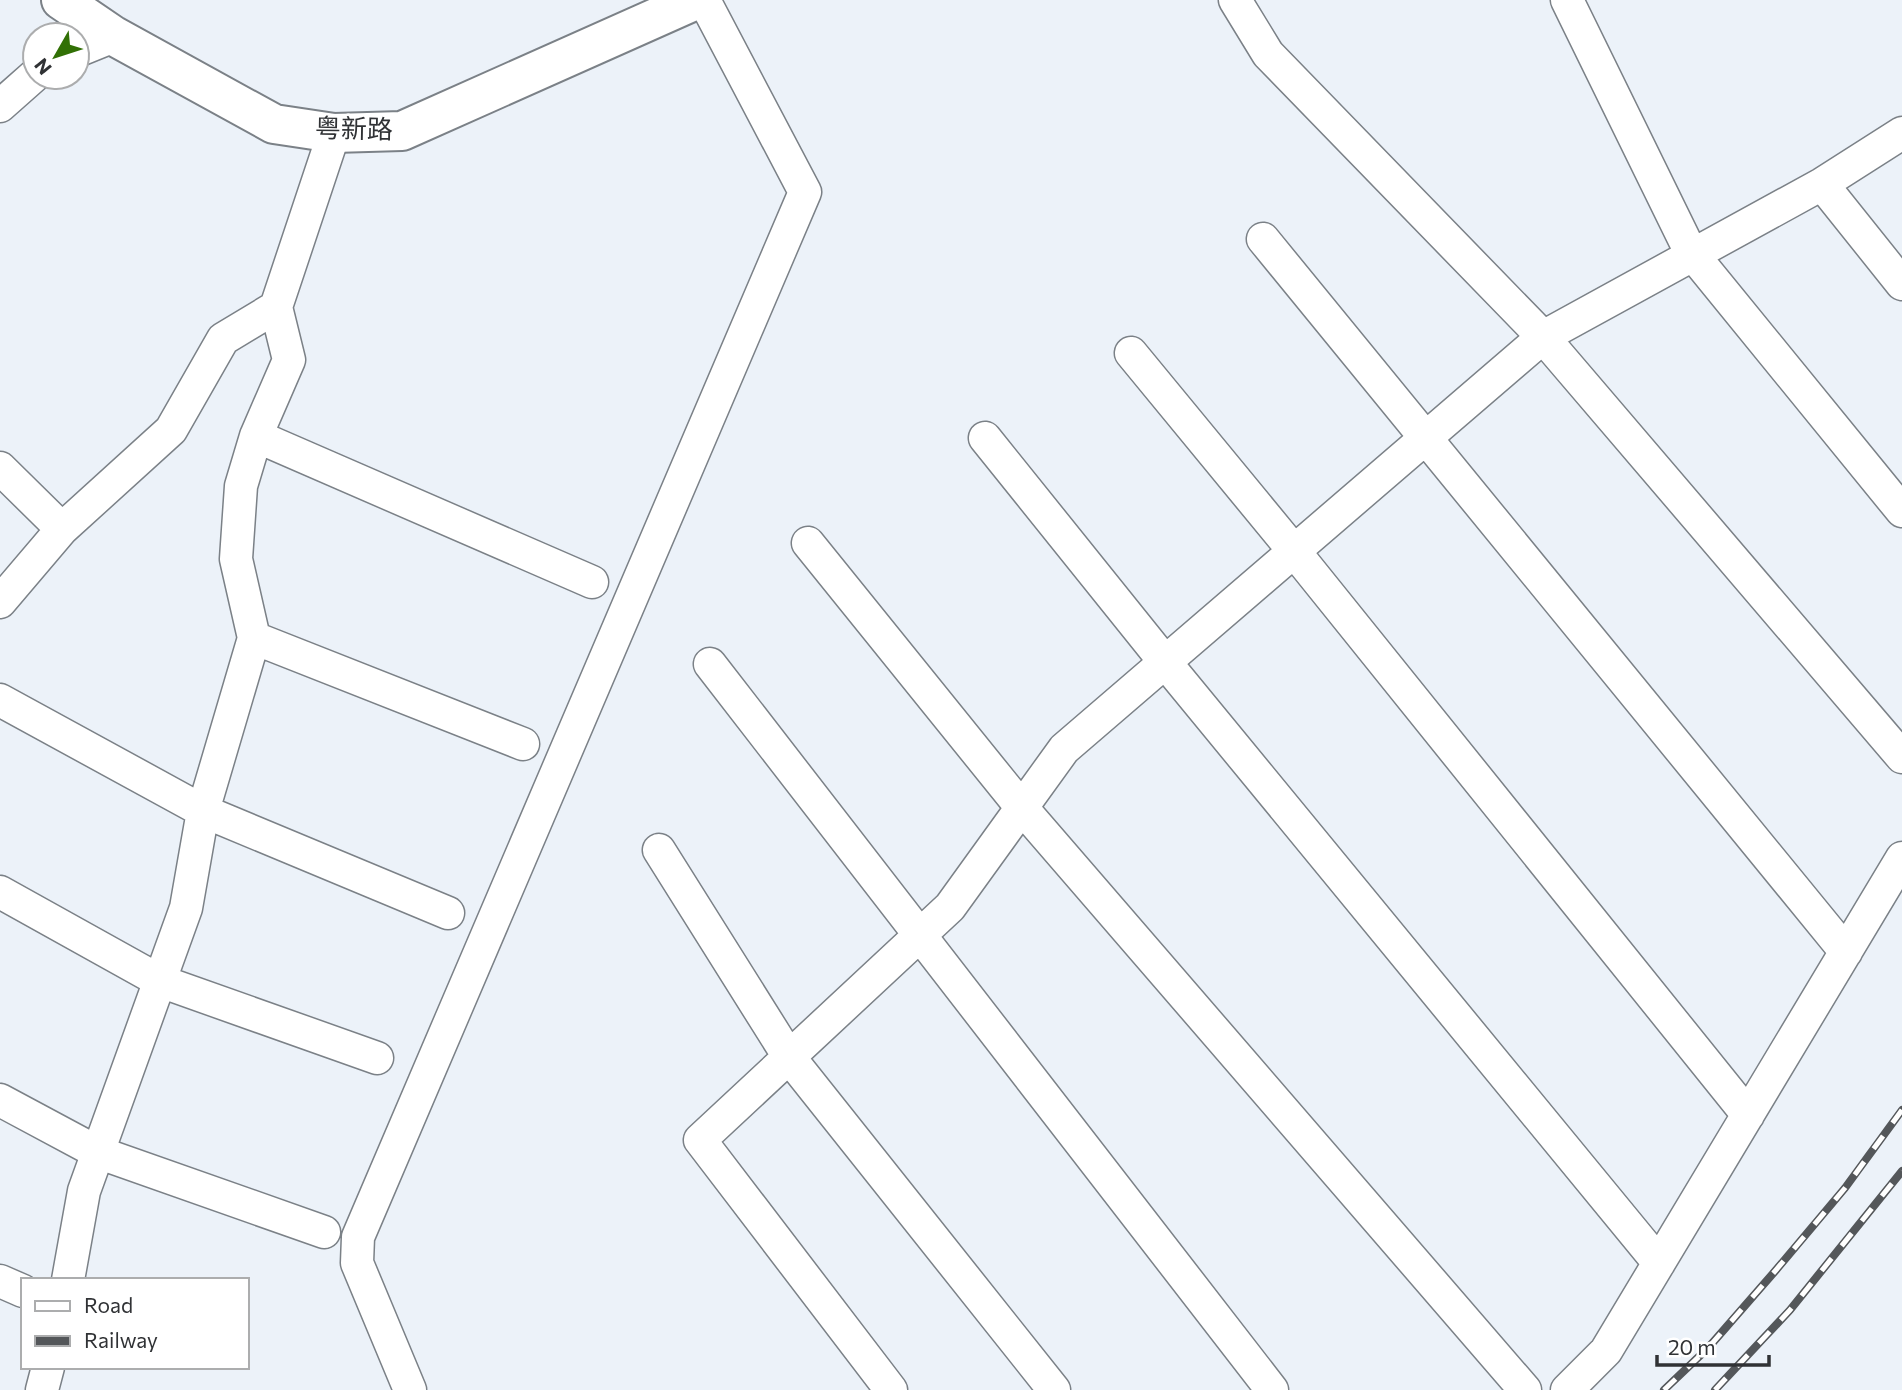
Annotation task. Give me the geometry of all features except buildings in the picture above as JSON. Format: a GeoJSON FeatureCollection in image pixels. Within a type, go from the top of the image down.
{"type":"FeatureCollection","features":[{"type":"Feature","properties":{"kind":"street","name":"粤新路"},"geometry":{"type":"LineString","coordinates":[[61,0],[114,36],[274,124],[334,134],[402,131],[696,0]]}},
{"type":"Feature","properties":{"kind":"street","name":"粤新路"},"geometry":{"type":"LineString","coordinates":[[103,0],[275,99],[337,107],[396,105],[634,0]]}},
{"type":"Feature","properties":{"kind":"street"},"geometry":{"type":"LineString","coordinates":[[410,1390],[357,1263],[358,1237],[805,192],[704,0]]}},
{"type":"Feature","properties":{"kind":"street"},"geometry":{"type":"LineString","coordinates":[[1235,0],[1268,54],[1543,337],[1902,757]]}},
{"type":"Feature","properties":{"kind":"street"},"geometry":{"type":"LineString","coordinates":[[1567,0],[1692,254],[1902,511]]}},
{"type":"Feature","properties":{"kind":"street"},"geometry":{"type":"LineString","coordinates":[[91,45],[114,36]]}},
{"type":"Feature","properties":{"kind":"street"},"geometry":{"type":"LineString","coordinates":[[0,106],[21,87]]}},
{"type":"Feature","properties":{"kind":"street"},"geometry":{"type":"LineString","coordinates":[[891,1390],[700,1140],[950,907],[1065,749],[1543,337],[1822,184],[1902,133]]}},
{"type":"Feature","properties":{"kind":"street"},"geometry":{"type":"LineString","coordinates":[[68,1278],[84,1191],[186,908],[203,811],[254,638],[236,559],[241,486],[256,436],[289,360],[276,307],[334,134]]}},
{"type":"Feature","properties":{"kind":"street"},"geometry":{"type":"LineString","coordinates":[[1822,184],[1902,284]]}},
{"type":"Feature","properties":{"kind":"street"},"geometry":{"type":"LineString","coordinates":[[1263,239],[1846,952]]}},
{"type":"Feature","properties":{"kind":"street"},"geometry":{"type":"LineString","coordinates":[[0,602],[62,529],[171,430],[223,339],[276,307]]}},
{"type":"Feature","properties":{"kind":"street"},"geometry":{"type":"LineString","coordinates":[[1131,353],[1748,1115]]}},
{"type":"Feature","properties":{"kind":"street"},"geometry":{"type":"LineString","coordinates":[[256,436],[592,582]]}},
{"type":"Feature","properties":{"kind":"street"},"geometry":{"type":"LineString","coordinates":[[985,438],[1659,1263]]}},
{"type":"Feature","properties":{"kind":"street"},"geometry":{"type":"LineString","coordinates":[[0,468],[62,529]]}},
{"type":"Feature","properties":{"kind":"street"},"geometry":{"type":"LineString","coordinates":[[808,543],[1022,808],[1525,1390]]}},
{"type":"Feature","properties":{"kind":"street"},"geometry":{"type":"LineString","coordinates":[[254,638],[523,744]]}},
{"type":"Feature","properties":{"kind":"street"},"geometry":{"type":"LineString","coordinates":[[709,664],[1272,1390]]}},
{"type":"Feature","properties":{"kind":"street"},"geometry":{"type":"LineString","coordinates":[[0,700],[203,811],[447,913]]}},
{"type":"Feature","properties":{"kind":"street"},"geometry":{"type":"LineString","coordinates":[[659,850],[789,1057],[1054,1390]]}},
{"type":"Feature","properties":{"kind":"street"},"geometry":{"type":"LineString","coordinates":[[1567,1390],[1606,1351],[1902,858]]}},
{"type":"Feature","properties":{"kind":"street"},"geometry":{"type":"LineString","coordinates":[[0,892],[160,981],[377,1058]]}},
{"type":"Feature","properties":{"kind":"street"},"geometry":{"type":"LineString","coordinates":[[0,1100],[97,1152],[324,1232]]}},
{"type":"Feature","properties":{"kind":"street"},"geometry":{"type":"LineString","coordinates":[[0,1281],[21,1290]]}},
{"type":"Feature","properties":{"kind":"street"},"geometry":{"type":"LineString","coordinates":[[42,1390],[47,1369]]}},
{"type":"Feature","properties":{"kind":"railway"},"geometry":{"type":"LineString","coordinates":[[1664,1390],[1708,1348],[1776,1270],[1845,1188],[1902,1110]]}},
{"type":"Feature","properties":{"kind":"railway"},"geometry":{"type":"LineString","coordinates":[[1715,1390],[1790,1310],[1902,1171]]}}]}
